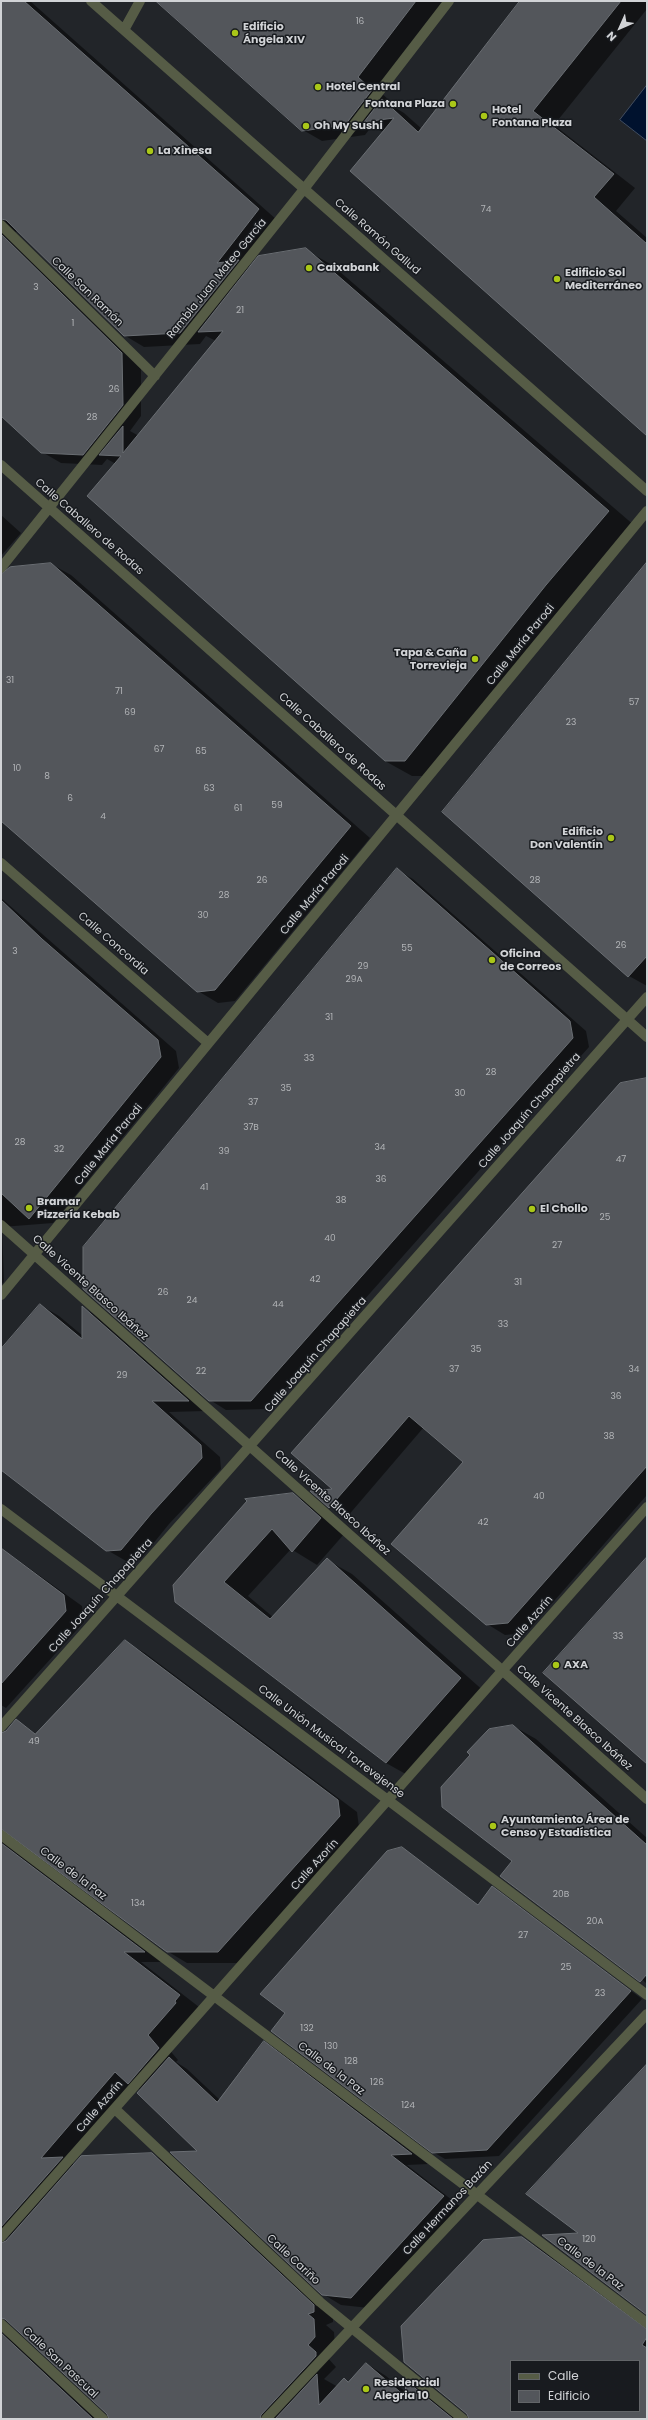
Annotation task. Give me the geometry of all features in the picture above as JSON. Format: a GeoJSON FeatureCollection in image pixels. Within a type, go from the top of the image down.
{"type":"FeatureCollection","features":[{"type":"Feature","properties":{"kind":"street","name":"Calle Ramón Gallud"},"geometry":{"type":"LineString","coordinates":[[91,1],[647,491]]}},
{"type":"Feature","properties":{"kind":"street"},"geometry":{"type":"LineString","coordinates":[[124,30],[140,1]]}},
{"type":"Feature","properties":{"kind":"street","name":"Rambla Juan Mateo García"},"geometry":{"type":"LineString","coordinates":[[1,568],[51,508],[304,189],[449,1]]}},
{"type":"Feature","properties":{"kind":"street","name":"Calle San Ramón"},"geometry":{"type":"LineString","coordinates":[[1,225],[155,376]]}},
{"type":"Feature","properties":{"kind":"street","name":"Calle Caballero de Rodas"},"geometry":{"type":"LineString","coordinates":[[1,465],[647,1037]]}},
{"type":"Feature","properties":{"kind":"street","name":"Calle María Parodi"},"geometry":{"type":"LineString","coordinates":[[1,1295],[647,511]]}},
{"type":"Feature","properties":{"kind":"street","name":"Calle Concordia"},"geometry":{"type":"LineString","coordinates":[[1,863],[208,1043]]}},
{"type":"Feature","properties":{"kind":"street","name":"Calle Joaquín Chapapietra"},"geometry":{"type":"LineString","coordinates":[[1,1727],[117,1595],[251,1447],[647,997]]}},
{"type":"Feature","properties":{"kind":"street","name":"Calle Vicente Blasco Ibáñez"},"geometry":{"type":"LineString","coordinates":[[1,1225],[647,1799]]}},
{"type":"Feature","properties":{"kind":"street","name":"Calle Azorín"},"geometry":{"type":"LineString","coordinates":[[1,2237],[647,1507]]}},
{"type":"Feature","properties":{"kind":"street","name":"Calle Unión Musical Torrevejense"},"geometry":{"type":"LineString","coordinates":[[1,1508],[647,1995]]}},
{"type":"Feature","properties":{"kind":"street","name":"Calle de la Paz"},"geometry":{"type":"LineString","coordinates":[[1,1835],[647,2323]]}},
{"type":"Feature","properties":{"kind":"street","name":"Calle Hermanos Bazán"},"geometry":{"type":"LineString","coordinates":[[266,2419],[647,2014]]}},
{"type":"Feature","properties":{"kind":"street","name":"Calle Cariño"},"geometry":{"type":"LineString","coordinates":[[115,2109],[351,2328],[463,2419]]}},
{"type":"Feature","properties":{"kind":"street","name":"Calle San Pascual"},"geometry":{"type":"LineString","coordinates":[[1,2324],[103,2419]]}},
{"type":"Feature","properties":{"kind":"water"},"geometry":{"type":"Polygon","coordinates":[[[647,85],[647,141],[620,120],[647,85]]]}},
{"type":"Feature","properties":{"kind":"building"},"geometry":{"type":"Polygon","coordinates":[[[1,1],[24,1],[259,209],[217,263],[239,260],[180,333],[124,336],[6,220],[1,219],[1,1]]]}},
{"type":"Feature","properties":{"kind":"building"},"geometry":{"type":"Polygon","coordinates":[[[156,1],[416,1],[358,77],[372,90],[345,125],[302,131],[156,1]]]}},
{"type":"Feature","properties":{"kind":"building"},"geometry":{"type":"Polygon","coordinates":[[[520,1],[621,1],[533,111],[614,174],[594,197],[647,244],[647,436],[350,171],[394,118],[364,122],[382,99],[418,132],[520,1]]]}},
{"type":"Feature","properties":{"kind":"building"},"geometry":{"type":"Polygon","coordinates":[[[1,234],[122,353],[123,405],[83,455],[41,453],[1,416],[1,234]]]}},
{"type":"Feature","properties":{"kind":"building"},"geometry":{"type":"Polygon","coordinates":[[[306,248],[609,511],[546,585],[405,761],[385,761],[87,496],[121,456],[99,455],[123,426],[123,453],[223,331],[198,332],[258,256],[306,248]]]}},
{"type":"Feature","properties":{"kind":"building"},"geometry":{"type":"Polygon","coordinates":[[[647,562],[647,956],[628,977],[442,812],[647,562]]]}},
{"type":"Feature","properties":{"kind":"building"},"geometry":{"type":"Polygon","coordinates":[[[51,563],[351,826],[215,990],[197,992],[1,821],[1,574],[10,567],[51,563]]]}},
{"type":"Feature","properties":{"kind":"building"},"geometry":{"type":"Polygon","coordinates":[[[397,868],[570,1021],[573,1038],[251,1401],[209,1401],[83,1289],[83,1247],[397,868]]]}},
{"type":"Feature","properties":{"kind":"building"},"geometry":{"type":"Polygon","coordinates":[[[1,900],[42,939],[158,1040],[161,1057],[29,1219],[1,1193],[1,900]]]}},
{"type":"Feature","properties":{"kind":"building"},"geometry":{"type":"Polygon","coordinates":[[[647,1078],[647,1466],[508,1623],[486,1625],[391,1544],[463,1462],[409,1416],[329,1508],[310,1491],[332,1489],[291,1453],[620,1083],[647,1078]]]}},
{"type":"Feature","properties":{"kind":"building"},"geometry":{"type":"Polygon","coordinates":[[[40,1304],[82,1339],[82,1306],[189,1401],[152,1401],[201,1445],[202,1458],[151,1514],[121,1550],[106,1551],[1,1470],[1,1349],[40,1304]]]}},
{"type":"Feature","properties":{"kind":"building"},"geometry":{"type":"Polygon","coordinates":[[[293,1493],[321,1518],[292,1552],[272,1529],[224,1582],[270,1619],[327,1558],[461,1678],[386,1763],[175,1602],[173,1585],[247,1501],[245,1499],[293,1493]]]}},
{"type":"Feature","properties":{"kind":"building"},"geometry":{"type":"Polygon","coordinates":[[[1,1548],[64,1595],[66,1611],[1,1684],[1,1548]]]}},
{"type":"Feature","properties":{"kind":"building"},"geometry":{"type":"Polygon","coordinates":[[[647,1557],[647,1764],[543,1673],[647,1557]]]}},
{"type":"Feature","properties":{"kind":"building"},"geometry":{"type":"Polygon","coordinates":[[[125,1640],[338,1800],[340,1816],[218,1952],[167,1952],[1,1829],[1,1733],[6,1731],[16,1719],[35,1734],[125,1640]]]}},
{"type":"Feature","properties":{"kind":"building"},"geometry":{"type":"Polygon","coordinates":[[[513,1725],[647,1845],[647,1974],[640,1982],[500,1876],[512,1861],[442,1807],[441,1787],[470,1755],[467,1752],[489,1729],[513,1725]]]}},
{"type":"Feature","properties":{"kind":"building"},"geometry":{"type":"Polygon","coordinates":[[[1,1843],[145,1952],[124,1952],[180,1995],[175,2001],[176,2003],[148,2035],[159,2048],[128,2084],[115,2072],[41,2158],[63,2157],[1,2227],[1,1843]]]}},
{"type":"Feature","properties":{"kind":"building"},"geometry":{"type":"Polygon","coordinates":[[[402,1847],[478,1905],[492,1886],[631,1991],[487,2150],[432,2153],[271,2031],[285,2013],[260,1994],[387,1851],[402,1847]]]}},
{"type":"Feature","properties":{"kind":"building"},"geometry":{"type":"Polygon","coordinates":[[[264,2041],[412,2154],[391,2155],[444,2196],[351,2298],[322,2295],[170,2152],[197,2151],[137,2093],[169,2057],[217,2102],[264,2041]]]}},
{"type":"Feature","properties":{"kind":"building"},"geometry":{"type":"Polygon","coordinates":[[[647,2064],[647,2315],[542,2235],[578,2233],[526,2194],[647,2064]]]}},
{"type":"Feature","properties":{"kind":"building"},"geometry":{"type":"Polygon","coordinates":[[[152,2153],[314,2305],[314,2312],[308,2314],[314,2319],[315,2337],[308,2345],[316,2352],[316,2356],[261,2415],[260,2419],[109,2419],[107,2414],[5,2319],[1,2318],[1,2243],[6,2241],[81,2156],[152,2153]]]}},
{"type":"Feature","properties":{"kind":"building"},"geometry":{"type":"Polygon","coordinates":[[[522,2237],[647,2329],[647,2337],[642,2345],[647,2348],[647,2419],[469,2419],[467,2414],[404,2362],[401,2326],[483,2240],[522,2237]]]}},
{"type":"Feature","properties":{"kind":"building"},"geometry":{"type":"Polygon","coordinates":[[[1,2333],[93,2419],[1,2419],[1,2333]]]}},
{"type":"Feature","properties":{"kind":"building","name":"Residencial Alegria 10"},"geometry":{"type":"Polygon","coordinates":[[[366,2363],[406,2397],[405,2380],[453,2419],[275,2419],[317,2374],[319,2405],[344,2378],[348,2382],[366,2363]]]}},
{"type":"Feature","properties":{"kind":"place","name":"Edificio Ángela XIV"},"geometry":{"type":"Point","coordinates":[235,33]}},
{"type":"Feature","properties":{"kind":"place","name":"Hotel Central"},"geometry":{"type":"Point","coordinates":[318,87]}},
{"type":"Feature","properties":{"kind":"place","name":"Fontana Plaza"},"geometry":{"type":"Point","coordinates":[453,104]}},
{"type":"Feature","properties":{"kind":"place","name":"Hotel Fontana Plaza"},"geometry":{"type":"Point","coordinates":[484,116]}},
{"type":"Feature","properties":{"kind":"place","name":"Oh My Sushi"},"geometry":{"type":"Point","coordinates":[306,126]}},
{"type":"Feature","properties":{"kind":"place","name":"La Xinesa"},"geometry":{"type":"Point","coordinates":[150,151]}},
{"type":"Feature","properties":{"kind":"place","name":"Caixabank"},"geometry":{"type":"Point","coordinates":[309,268]}},
{"type":"Feature","properties":{"kind":"place","name":"Edificio Sol Mediterráneo"},"geometry":{"type":"Point","coordinates":[557,279]}},
{"type":"Feature","properties":{"kind":"place","name":"Tapa & Caña Torrevieja"},"geometry":{"type":"Point","coordinates":[475,659]}},
{"type":"Feature","properties":{"kind":"place","name":"Edificio Don Valentín"},"geometry":{"type":"Point","coordinates":[611,838]}},
{"type":"Feature","properties":{"kind":"place","name":"Oficina de Correos"},"geometry":{"type":"Point","coordinates":[492,960]}},
{"type":"Feature","properties":{"kind":"place","name":"Bramar Pizzería Kebab"},"geometry":{"type":"Point","coordinates":[29,1208]}},
{"type":"Feature","properties":{"kind":"place","name":"El Chollo"},"geometry":{"type":"Point","coordinates":[532,1209]}},
{"type":"Feature","properties":{"kind":"place","name":"AXA"},"geometry":{"type":"Point","coordinates":[556,1665]}},
{"type":"Feature","properties":{"kind":"place","name":"Ayuntamiento Área de Censo y Estadística"},"geometry":{"type":"Point","coordinates":[493,1826]}},
{"type":"Feature","properties":{"kind":"place","name":"Residencial Alegria 10"},"geometry":{"type":"Point","coordinates":[366,2389]}}]}
